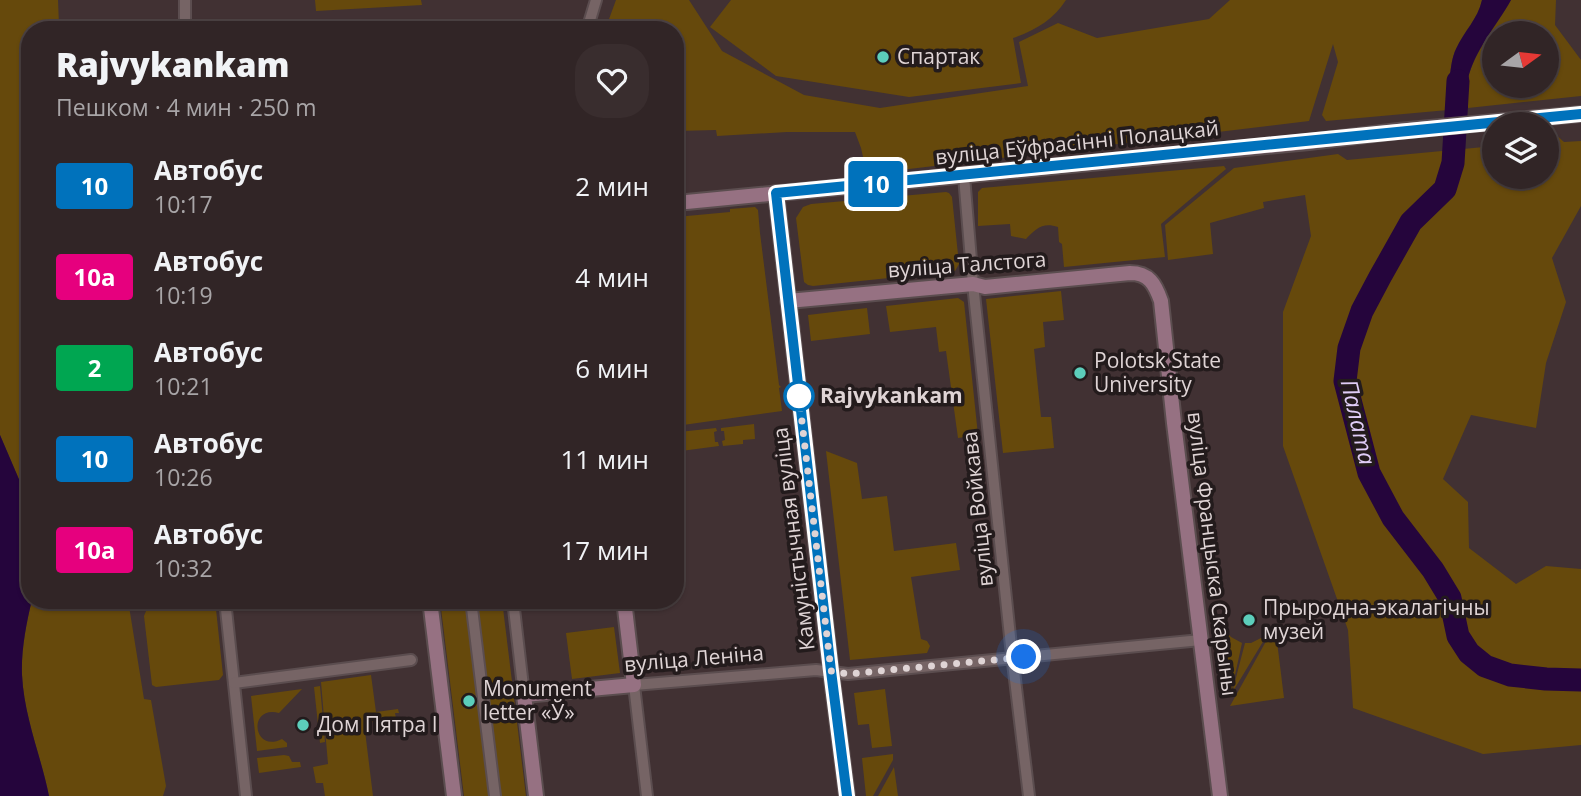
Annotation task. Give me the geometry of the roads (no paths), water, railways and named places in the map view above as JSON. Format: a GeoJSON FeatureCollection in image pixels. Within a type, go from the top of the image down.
{"type":"FeatureCollection","features":[{"type":"Feature","properties":{"kind":"street"},"geometry":{"type":"LineString","coordinates":[[185,0],[186,21]]}},
{"type":"Feature","properties":{"kind":"street"},"geometry":{"type":"LineString","coordinates":[[590,21],[596,0]]}},
{"type":"Feature","properties":{"kind":"street","name":"вуліца Еўфрасінні Полацкай"},"geometry":{"type":"LineString","coordinates":[[684,202],[1581,114]]}},
{"type":"Feature","properties":{"kind":"street","name":"вуліца Войкава"},"geometry":{"type":"LineString","coordinates":[[964,176],[973,285],[1030,796]]}},
{"type":"Feature","properties":{"kind":"street","name":"Камуністычная вуліца"},"geometry":{"type":"LineString","coordinates":[[776,193],[847,796]]}},
{"type":"Feature","properties":{"kind":"street","name":"вуліца Талстога"},"geometry":{"type":"LineString","coordinates":[[788,302],[1130,273],[1149,277]]}},
{"type":"Feature","properties":{"kind":"street","name":"вуліца Францыска Скарыны"},"geometry":{"type":"LineString","coordinates":[[1149,277],[1157,288],[1161,302],[1220,796]]}},
{"type":"Feature","properties":{"kind":"street"},"geometry":{"type":"LineString","coordinates":[[226,609],[246,796]]}},
{"type":"Feature","properties":{"kind":"street"},"geometry":{"type":"LineString","coordinates":[[431,609],[454,796]]}},
{"type":"Feature","properties":{"kind":"street"},"geometry":{"type":"LineString","coordinates":[[472,609],[495,796]]}},
{"type":"Feature","properties":{"kind":"street"},"geometry":{"type":"LineString","coordinates":[[514,609],[536,796]]}},
{"type":"Feature","properties":{"kind":"street"},"geometry":{"type":"LineString","coordinates":[[625,609],[647,796]]}},
{"type":"Feature","properties":{"kind":"street","name":"вуліца Леніна"},"geometry":{"type":"LineString","coordinates":[[524,695],[816,670],[848,674],[1201,640]]}},
{"type":"Feature","properties":{"kind":"street"},"geometry":{"type":"LineString","coordinates":[[234,683],[411,660]]}},
{"type":"Feature","properties":{"kind":"waterway","name":"Палата"},"geometry":{"type":"LineString","coordinates":[[1458,81],[1453,163],[1445,189],[1411,222],[1362,311],[1349,348],[1345,381],[1369,473],[1393,518],[1433,570],[1450,598],[1458,636],[1469,653],[1485,666],[1510,675],[1581,680]]}},
{"type":"Feature","properties":{"kind":"place","name":"Спартак"},"geometry":{"type":"Point","coordinates":[883,57]}},
{"type":"Feature","properties":{"kind":"place","name":"Polotsk State University"},"geometry":{"type":"Point","coordinates":[1080,373]}},
{"type":"Feature","properties":{"kind":"place","name":"Rajvykankam"},"geometry":{"type":"Point","coordinates":[799,396]}},
{"type":"Feature","properties":{"kind":"place","name":"Прыродна-экалагічны музей"},"geometry":{"type":"Point","coordinates":[1249,620]}},
{"type":"Feature","properties":{"kind":"place","name":"Monument letter «Ў»"},"geometry":{"type":"Point","coordinates":[469,701]}},
{"type":"Feature","properties":{"kind":"place","name":"Дом Пятра І"},"geometry":{"type":"Point","coordinates":[303,725]}}]}
